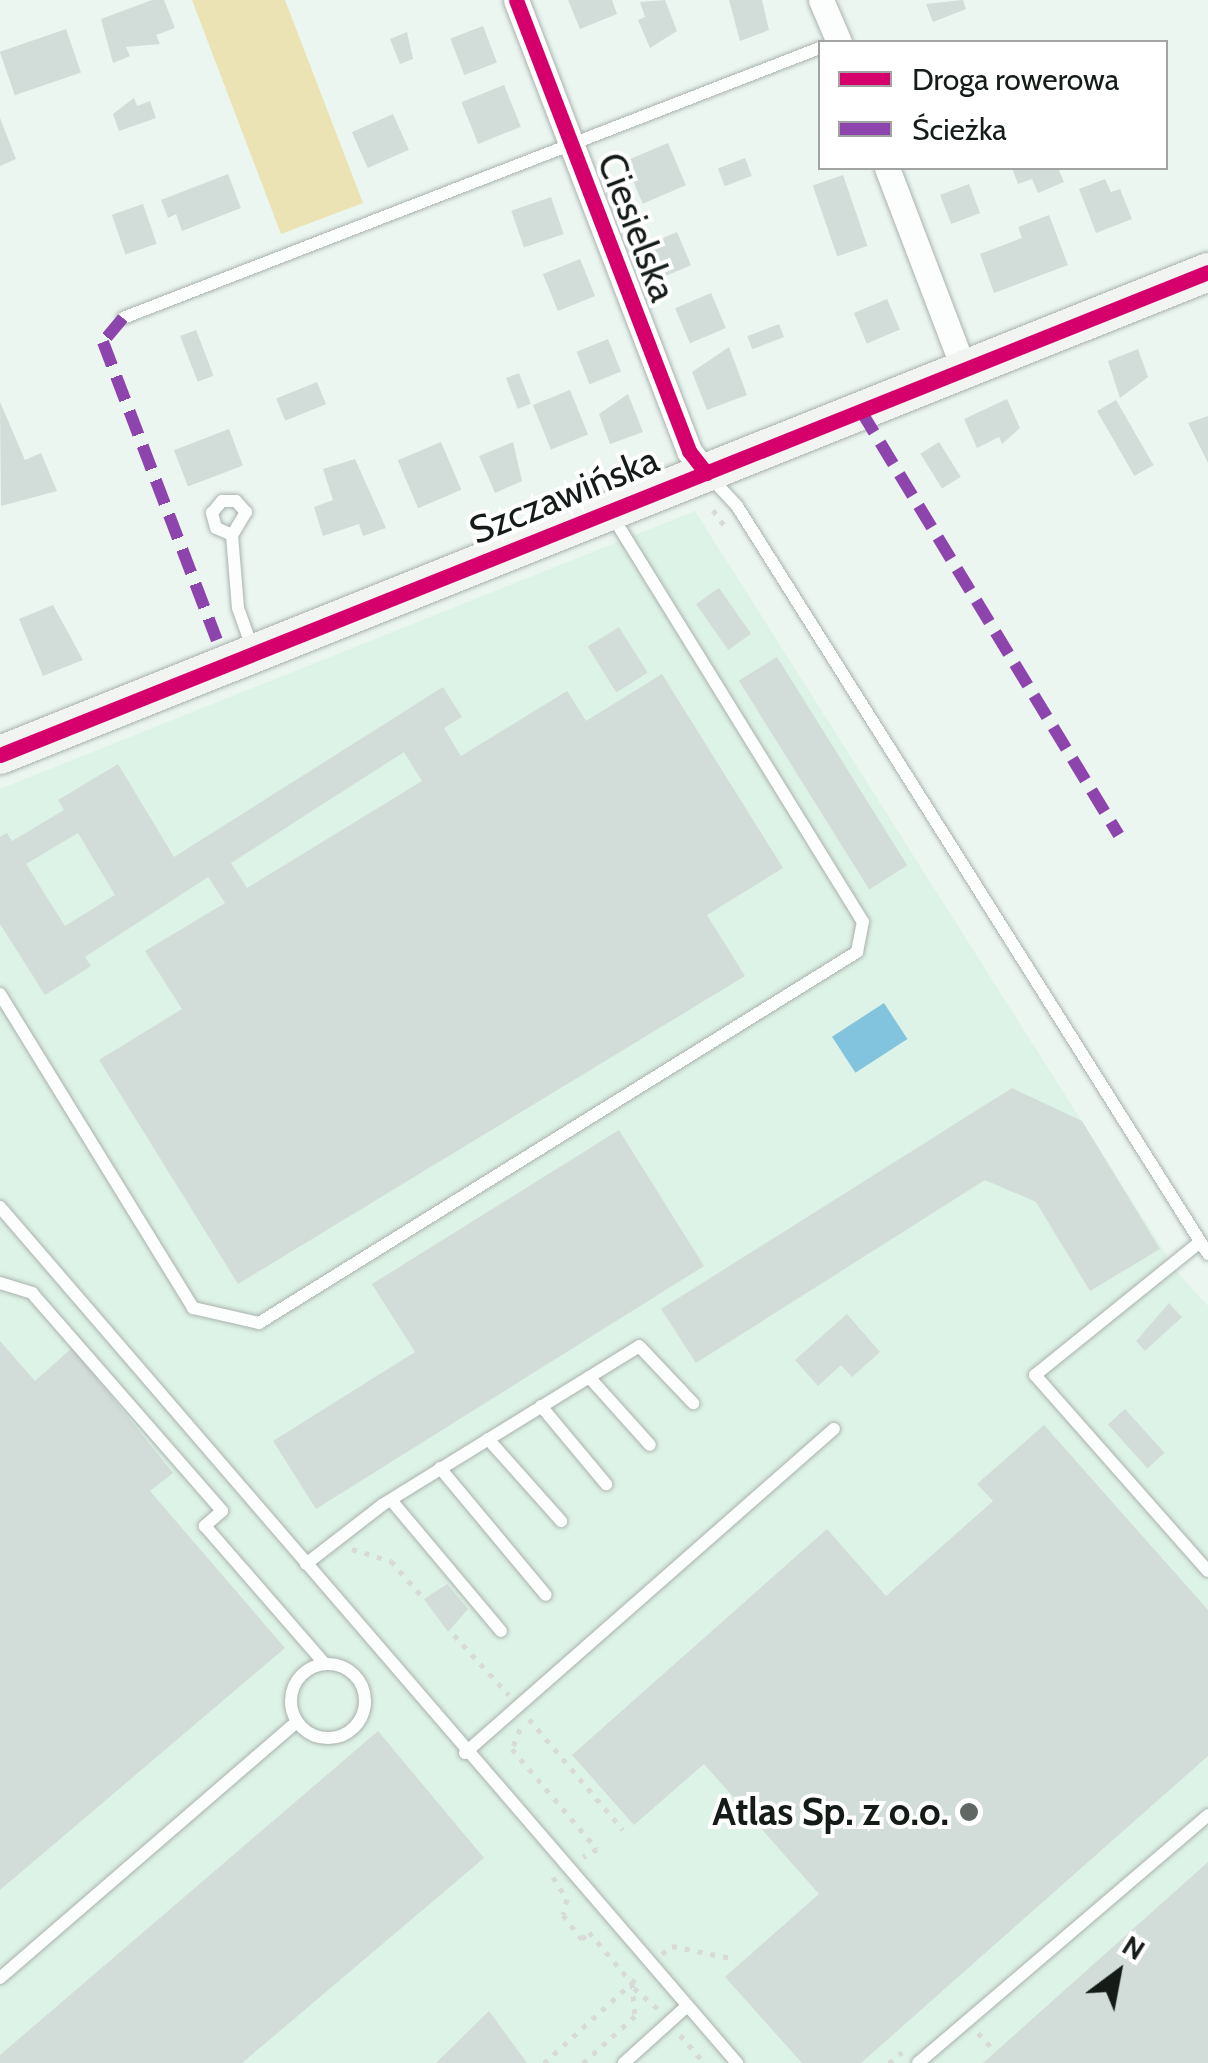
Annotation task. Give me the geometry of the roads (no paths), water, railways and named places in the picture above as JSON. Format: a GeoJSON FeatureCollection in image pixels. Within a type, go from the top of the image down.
{"type":"FeatureCollection","features":[{"type":"Feature","properties":{"kind":"street","name":"Ciesielska"},"geometry":{"type":"LineString","coordinates":[[516,0],[689,451],[706,473]]}},
{"type":"Feature","properties":{"kind":"street"},"geometry":{"type":"LineString","coordinates":[[822,0],[832,40]]}},
{"type":"Feature","properties":{"kind":"street"},"geometry":{"type":"LineString","coordinates":[[888,170],[964,370]]}},
{"type":"Feature","properties":{"kind":"street","name":"Szczawińska"},"geometry":{"type":"LineString","coordinates":[[0,755],[964,370],[1200,281]]}},
{"type":"Feature","properties":{"kind":"lane"},"geometry":{"type":"LineString","coordinates":[[123,318],[571,148],[818,49]]}},
{"type":"Feature","properties":{"kind":"lane"},"geometry":{"type":"LineString","coordinates":[[706,473],[738,506],[1204,1248],[1035,1375],[1208,1571]]}},
{"type":"Feature","properties":{"kind":"lane"},"geometry":{"type":"LineString","coordinates":[[0,994],[193,1308],[259,1323],[856,952],[864,922],[609,511]]}},
{"type":"Feature","properties":{"kind":"lane"},"geometry":{"type":"LineString","coordinates":[[232,536],[238,608],[255,656]]}},
{"type":"Feature","properties":{"kind":"lane"},"geometry":{"type":"LineString","coordinates":[[0,1208],[464,1753],[737,2063]]}},
{"type":"Feature","properties":{"kind":"lane"},"geometry":{"type":"LineString","coordinates":[[0,1282],[32,1293],[222,1511],[205,1526],[324,1664],[357,1678],[365,1700],[359,1722],[329,1738],[297,1722]]}},
{"type":"Feature","properties":{"kind":"lane"},"geometry":{"type":"LineString","coordinates":[[306,1564],[390,1500],[639,1346],[693,1403]]}},
{"type":"Feature","properties":{"kind":"lane"},"geometry":{"type":"LineString","coordinates":[[589,1377],[650,1445]]}},
{"type":"Feature","properties":{"kind":"lane"},"geometry":{"type":"LineString","coordinates":[[541,1406],[606,1484]]}},
{"type":"Feature","properties":{"kind":"lane"},"geometry":{"type":"LineString","coordinates":[[464,1753],[834,1429]]}},
{"type":"Feature","properties":{"kind":"lane"},"geometry":{"type":"LineString","coordinates":[[488,1439],[561,1521]]}},
{"type":"Feature","properties":{"kind":"lane"},"geometry":{"type":"LineString","coordinates":[[440,1468],[546,1595]]}},
{"type":"Feature","properties":{"kind":"lane"},"geometry":{"type":"LineString","coordinates":[[390,1500],[502,1631]]}},
{"type":"Feature","properties":{"kind":"lane"},"geometry":{"type":"LineString","coordinates":[[297,1722],[294,1685],[324,1664]]}},
{"type":"Feature","properties":{"kind":"lane"},"geometry":{"type":"LineString","coordinates":[[0,1978],[297,1722]]}},
{"type":"Feature","properties":{"kind":"lane"},"geometry":{"type":"LineString","coordinates":[[918,2063],[1208,1815]]}},
{"type":"Feature","properties":{"kind":"lane"},"geometry":{"type":"LineString","coordinates":[[624,2063],[686,2006]]}},
{"type":"Feature","properties":{"kind":"water"},"geometry":{"type":"Polygon","coordinates":[[[884,1003],[907,1039],[855,1073],[832,1037],[884,1003]]]}},
{"type":"Feature","properties":{"kind":"place","name":"Atlas Sp. z o.o."},"geometry":{"type":"Point","coordinates":[969,1812]}}]}
